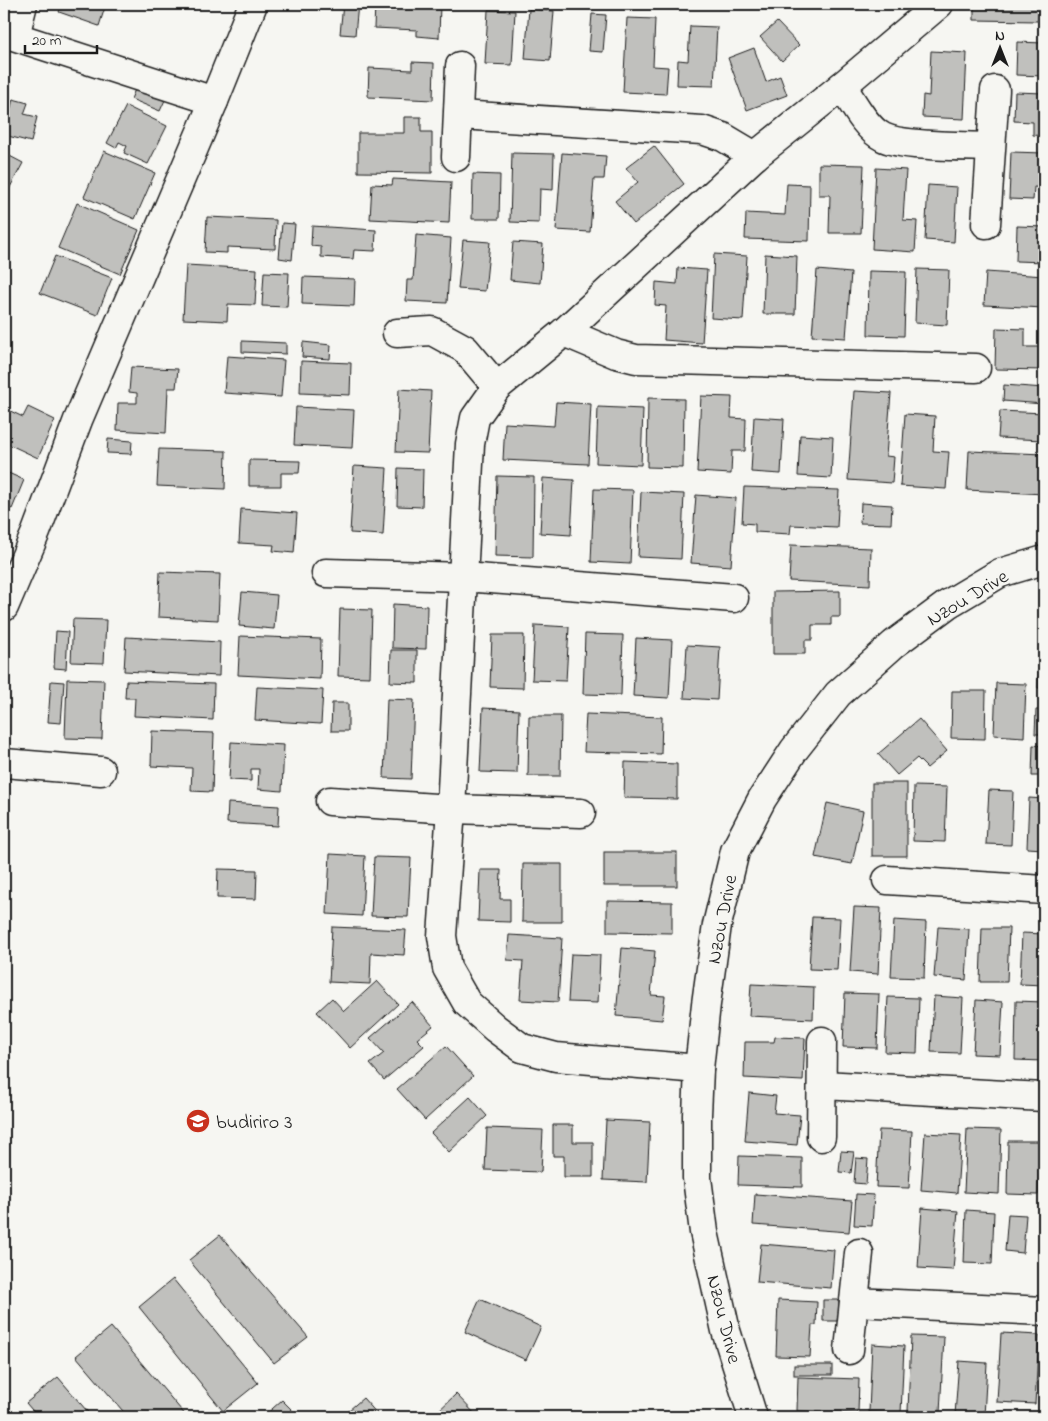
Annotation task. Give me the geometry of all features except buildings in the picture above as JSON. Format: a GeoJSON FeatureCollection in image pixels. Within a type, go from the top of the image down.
{"type":"FeatureCollection","features":[{"type":"Feature","properties":{"kind":"street"},"geometry":{"type":"LineString","coordinates":[[23,4],[10,35],[214,101]]}},
{"type":"Feature","properties":{"kind":"street"},"geometry":{"type":"LineString","coordinates":[[4,607],[36,532],[78,420],[214,101],[253,4]]}},
{"type":"Feature","properties":{"kind":"street"},"geometry":{"type":"LineString","coordinates":[[699,1068],[556,1057],[522,1048],[495,1028],[467,1003],[447,968],[442,936],[451,809],[470,444],[475,418],[497,387],[564,332],[755,156],[842,86],[938,4]]}},
{"type":"Feature","properties":{"kind":"street"},"geometry":{"type":"LineString","coordinates":[[456,157],[460,66]]}},
{"type":"Feature","properties":{"kind":"street"},"geometry":{"type":"LineString","coordinates":[[842,86],[868,125],[883,137],[904,143],[990,147]]}},
{"type":"Feature","properties":{"kind":"street"},"geometry":{"type":"LineString","coordinates":[[986,224],[995,90]]}},
{"type":"Feature","properties":{"kind":"street"},"geometry":{"type":"LineString","coordinates":[[459,115],[702,130],[723,137],[755,156]]}},
{"type":"Feature","properties":{"kind":"street"},"geometry":{"type":"LineString","coordinates":[[397,333],[432,331],[465,350],[497,387]]}},
{"type":"Feature","properties":{"kind":"street"},"geometry":{"type":"LineString","coordinates":[[564,332],[616,354],[636,359],[976,368]]}},
{"type":"Feature","properties":{"kind":"street","name":"Nzou Drive"},"geometry":{"type":"LineString","coordinates":[[753,1417],[726,1331],[704,1232],[698,1178],[697,1115],[699,1068],[717,925],[735,851],[762,800],[794,750],[838,694],[894,644],[948,604],[1000,574],[1044,560]]}},
{"type":"Feature","properties":{"kind":"street"},"geometry":{"type":"LineString","coordinates":[[326,573],[464,577],[734,598]]}},
{"type":"Feature","properties":{"kind":"street"},"geometry":{"type":"LineString","coordinates":[[4,763],[101,771]]}},
{"type":"Feature","properties":{"kind":"street"},"geometry":{"type":"LineString","coordinates":[[330,802],[451,809],[581,813]]}},
{"type":"Feature","properties":{"kind":"street"},"geometry":{"type":"LineString","coordinates":[[887,880],[1044,890]]}},
{"type":"Feature","properties":{"kind":"street"},"geometry":{"type":"LineString","coordinates":[[821,1137],[822,1041]]}},
{"type":"Feature","properties":{"kind":"street"},"geometry":{"type":"LineString","coordinates":[[823,1085],[1044,1097]]}},
{"type":"Feature","properties":{"kind":"street"},"geometry":{"type":"LineString","coordinates":[[849,1350],[860,1253]]}},
{"type":"Feature","properties":{"kind":"street"},"geometry":{"type":"LineString","coordinates":[[854,1302],[1044,1311]]}},
{"type":"Feature","properties":{"kind":"place","name":"budiriro 3"},"geometry":{"type":"Point","coordinates":[198,1121]}}]}
